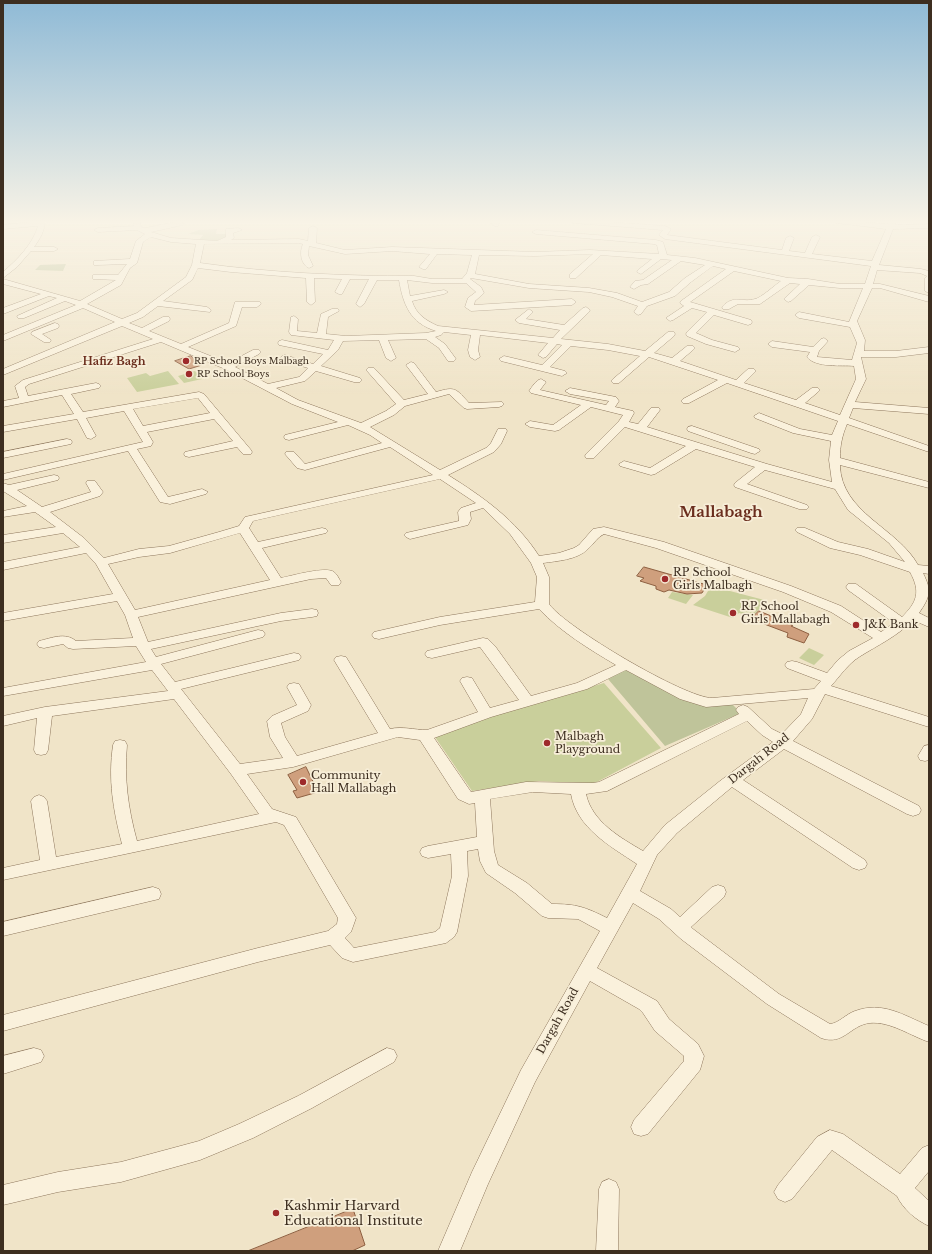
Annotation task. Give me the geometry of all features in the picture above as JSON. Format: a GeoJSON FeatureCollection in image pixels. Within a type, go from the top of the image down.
{"type":"FeatureCollection","features":[{"type":"Feature","properties":{"kind":"street"},"geometry":{"type":"LineString","coordinates":[[47,340],[35,334],[86,306],[118,283],[120,280]]}},
{"type":"Feature","properties":{"kind":"street"},"geometry":{"type":"LineString","coordinates":[[3,372],[140,315],[187,280]]}},
{"type":"Feature","properties":{"kind":"street"},"geometry":{"type":"LineString","coordinates":[[310,280],[311,302]]}},
{"type":"Feature","properties":{"kind":"street"},"geometry":{"type":"LineString","coordinates":[[340,292],[346,280]]}},
{"type":"Feature","properties":{"kind":"street"},"geometry":{"type":"LineString","coordinates":[[360,304],[373,280]]}},
{"type":"Feature","properties":{"kind":"street"},"geometry":{"type":"LineString","coordinates":[[403,280],[410,309],[413,314],[430,326],[442,329],[554,340],[648,354],[674,361],[929,449]]}},
{"type":"Feature","properties":{"kind":"street"},"geometry":{"type":"LineString","coordinates":[[423,280],[432,281],[450,280]]}},
{"type":"Feature","properties":{"kind":"street"},"geometry":{"type":"LineString","coordinates":[[470,280],[480,290],[480,293],[471,300],[469,307],[471,308],[572,302]]}},
{"type":"Feature","properties":{"kind":"street"},"geometry":{"type":"LineString","coordinates":[[483,280],[529,286],[590,290],[614,295],[642,305],[672,294],[689,280]]}},
{"type":"Feature","properties":{"kind":"street"},"geometry":{"type":"LineString","coordinates":[[634,287],[638,283],[646,282],[650,280]]}},
{"type":"Feature","properties":{"kind":"street"},"geometry":{"type":"LineString","coordinates":[[716,280],[684,302],[690,306],[748,322]]}},
{"type":"Feature","properties":{"kind":"street"},"geometry":{"type":"LineString","coordinates":[[726,307],[737,301],[757,302],[788,280],[840,286],[869,285],[927,296]]}},
{"type":"Feature","properties":{"kind":"street"},"geometry":{"type":"LineString","coordinates":[[799,315],[853,325],[854,318],[871,280]]}},
{"type":"Feature","properties":{"kind":"street"},"geometry":{"type":"LineString","coordinates":[[921,308],[927,296],[929,280]]}},
{"type":"Feature","properties":{"kind":"street"},"geometry":{"type":"LineString","coordinates":[[4,282],[65,298],[228,366],[295,402],[362,427],[440,476],[465,489],[485,504],[513,531],[534,560],[542,574],[544,584],[541,598],[543,605],[566,626],[626,665],[685,696],[702,702],[734,702],[823,687]]}},
{"type":"Feature","properties":{"kind":"street"},"geometry":{"type":"LineString","coordinates":[[788,298],[808,282]]}},
{"type":"Feature","properties":{"kind":"street"},"geometry":{"type":"LineString","coordinates":[[407,299],[444,292]]}},
{"type":"Feature","properties":{"kind":"street"},"geometry":{"type":"LineString","coordinates":[[3,311],[48,294]]}},
{"type":"Feature","properties":{"kind":"street"},"geometry":{"type":"LineString","coordinates":[[21,316],[65,298]]}},
{"type":"Feature","properties":{"kind":"street"},"geometry":{"type":"LineString","coordinates":[[156,303],[207,310]]}},
{"type":"Feature","properties":{"kind":"street"},"geometry":{"type":"LineString","coordinates":[[181,346],[233,324],[238,304],[257,304]]}},
{"type":"Feature","properties":{"kind":"street"},"geometry":{"type":"LineString","coordinates":[[638,313],[642,305]]}},
{"type":"Feature","properties":{"kind":"street"},"geometry":{"type":"LineString","coordinates":[[3,338],[86,306]]}},
{"type":"Feature","properties":{"kind":"street"},"geometry":{"type":"LineString","coordinates":[[670,318],[690,306]]}},
{"type":"Feature","properties":{"kind":"street"},"geometry":{"type":"LineString","coordinates":[[543,355],[554,340],[586,310]]}},
{"type":"Feature","properties":{"kind":"street"},"geometry":{"type":"LineString","coordinates":[[321,336],[324,316],[335,311]]}},
{"type":"Feature","properties":{"kind":"street"},"geometry":{"type":"LineString","coordinates":[[529,312],[519,320],[566,328]]}},
{"type":"Feature","properties":{"kind":"street"},"geometry":{"type":"LineString","coordinates":[[712,312],[690,334],[709,342],[735,349]]}},
{"type":"Feature","properties":{"kind":"street"},"geometry":{"type":"LineString","coordinates":[[142,331],[166,319]]}},
{"type":"Feature","properties":{"kind":"street"},"geometry":{"type":"LineString","coordinates":[[294,319],[294,333],[340,338],[383,339],[428,336],[438,333],[442,329]]}},
{"type":"Feature","properties":{"kind":"street","name":"Dargah Road"},"geometry":{"type":"LineString","coordinates":[[449,1251],[479,1179],[528,1076],[630,893],[645,861],[661,839],[671,829],[732,780],[783,742],[807,716],[823,687],[843,663],[854,654],[882,638],[907,619],[926,598],[920,569],[897,545],[852,508],[839,487],[834,460],[836,439],[861,379],[857,359],[862,345],[859,335],[853,325]]}},
{"type":"Feature","properties":{"kind":"street"},"geometry":{"type":"LineString","coordinates":[[475,357],[473,350],[476,332]]}},
{"type":"Feature","properties":{"kind":"street"},"geometry":{"type":"LineString","coordinates":[[616,381],[671,334]]}},
{"type":"Feature","properties":{"kind":"street"},"geometry":{"type":"LineString","coordinates":[[428,336],[442,346],[450,359]]}},
{"type":"Feature","properties":{"kind":"street"},"geometry":{"type":"LineString","coordinates":[[268,387],[302,380],[330,353],[339,342],[340,338]]}},
{"type":"Feature","properties":{"kind":"street"},"geometry":{"type":"LineString","coordinates":[[24,400],[20,386],[26,382],[162,339]]}},
{"type":"Feature","properties":{"kind":"street"},"geometry":{"type":"LineString","coordinates":[[383,339],[392,358]]}},
{"type":"Feature","properties":{"kind":"street"},"geometry":{"type":"LineString","coordinates":[[824,341],[815,350],[812,357],[816,360],[857,359],[929,350]]}},
{"type":"Feature","properties":{"kind":"street"},"geometry":{"type":"LineString","coordinates":[[544,368],[569,342]]}},
{"type":"Feature","properties":{"kind":"street"},"geometry":{"type":"LineString","coordinates":[[282,343],[330,353]]}},
{"type":"Feature","properties":{"kind":"street"},"geometry":{"type":"LineString","coordinates":[[772,344],[815,350]]}},
{"type":"Feature","properties":{"kind":"street"},"geometry":{"type":"LineString","coordinates":[[674,361],[690,348]]}},
{"type":"Feature","properties":{"kind":"street"},"geometry":{"type":"LineString","coordinates":[[228,366],[256,352]]}},
{"type":"Feature","properties":{"kind":"street"},"geometry":{"type":"LineString","coordinates":[[285,358],[357,380]]}},
{"type":"Feature","properties":{"kind":"street"},"geometry":{"type":"LineString","coordinates":[[504,359],[562,373]]}},
{"type":"Feature","properties":{"kind":"street"},"geometry":{"type":"LineString","coordinates":[[411,365],[434,395]]}},
{"type":"Feature","properties":{"kind":"street"},"geometry":{"type":"LineString","coordinates":[[371,370],[402,404]]}},
{"type":"Feature","properties":{"kind":"street"},"geometry":{"type":"LineString","coordinates":[[738,383],[751,371]]}},
{"type":"Feature","properties":{"kind":"street"},"geometry":{"type":"LineString","coordinates":[[686,401],[727,379]]}},
{"type":"Feature","properties":{"kind":"street"},"geometry":{"type":"LineString","coordinates":[[541,382],[534,391],[628,413],[623,423],[590,456]]}},
{"type":"Feature","properties":{"kind":"street"},"geometry":{"type":"LineString","coordinates":[[3,404],[96,386]]}},
{"type":"Feature","properties":{"kind":"street"},"geometry":{"type":"LineString","coordinates":[[798,404],[815,390]]}},
{"type":"Feature","properties":{"kind":"street"},"geometry":{"type":"LineString","coordinates":[[362,427],[390,413],[402,404],[452,391],[469,407],[499,404]]}},
{"type":"Feature","properties":{"kind":"street"},"geometry":{"type":"LineString","coordinates":[[570,391],[613,399],[614,401],[609,408]]}},
{"type":"Feature","properties":{"kind":"street"},"geometry":{"type":"LineString","coordinates":[[65,392],[91,436]]}},
{"type":"Feature","properties":{"kind":"street"},"geometry":{"type":"LineString","coordinates":[[3,429],[199,395],[202,396],[247,452]]}},
{"type":"Feature","properties":{"kind":"street"},"geometry":{"type":"LineString","coordinates":[[530,424],[555,428],[589,404]]}},
{"type":"Feature","properties":{"kind":"street"},"geometry":{"type":"LineString","coordinates":[[849,405],[929,411]]}},
{"type":"Feature","properties":{"kind":"street"},"geometry":{"type":"LineString","coordinates":[[5,484],[148,442],[126,407]]}},
{"type":"Feature","properties":{"kind":"street"},"geometry":{"type":"LineString","coordinates":[[641,428],[655,410]]}},
{"type":"Feature","properties":{"kind":"street"},"geometry":{"type":"LineString","coordinates":[[140,430],[217,415]]}},
{"type":"Feature","properties":{"kind":"street"},"geometry":{"type":"LineString","coordinates":[[759,416],[797,431],[836,439]]}},
{"type":"Feature","properties":{"kind":"street"},"geometry":{"type":"LineString","coordinates":[[289,438],[349,422]]}},
{"type":"Feature","properties":{"kind":"street"},"geometry":{"type":"LineString","coordinates":[[623,423],[693,446],[839,487]]}},
{"type":"Feature","properties":{"kind":"street"},"geometry":{"type":"LineString","coordinates":[[692,429],[755,451]]}},
{"type":"Feature","properties":{"kind":"street"},"geometry":{"type":"LineString","coordinates":[[101,562],[139,553],[162,551],[185,546],[243,528],[249,519],[256,517],[440,476],[490,450],[496,444],[502,431]]}},
{"type":"Feature","properties":{"kind":"street"},"geometry":{"type":"LineString","coordinates":[[3,455],[67,442]]}},
{"type":"Feature","properties":{"kind":"street"},"geometry":{"type":"LineString","coordinates":[[716,452],[728,442]]}},
{"type":"Feature","properties":{"kind":"street"},"geometry":{"type":"LineString","coordinates":[[189,454],[239,443]]}},
{"type":"Feature","properties":{"kind":"street"},"geometry":{"type":"LineString","coordinates":[[290,454],[301,466],[305,467],[390,444]]}},
{"type":"Feature","properties":{"kind":"street"},"geometry":{"type":"LineString","coordinates":[[624,464],[651,472],[693,446]]}},
{"type":"Feature","properties":{"kind":"street"},"geometry":{"type":"LineString","coordinates":[[131,448],[164,500],[170,500],[202,492]]}},
{"type":"Feature","properties":{"kind":"street"},"geometry":{"type":"LineString","coordinates":[[834,460],[929,485]]}},
{"type":"Feature","properties":{"kind":"street"},"geometry":{"type":"LineString","coordinates":[[763,466],[739,485],[803,507]]}},
{"type":"Feature","properties":{"kind":"street"},"geometry":{"type":"LineString","coordinates":[[5,484],[54,478]]}},
{"type":"Feature","properties":{"kind":"street"},"geometry":{"type":"LineString","coordinates":[[3,514],[38,510],[96,494],[97,492],[91,483]]}},
{"type":"Feature","properties":{"kind":"street"},"geometry":{"type":"LineString","coordinates":[[5,484],[64,529],[101,562],[131,615],[142,645],[154,664],[236,770],[266,812],[273,816]]}},
{"type":"Feature","properties":{"kind":"street"},"geometry":{"type":"LineString","coordinates":[[410,535],[464,523],[464,512],[466,510],[485,504]]}},
{"type":"Feature","properties":{"kind":"street"},"geometry":{"type":"LineString","coordinates":[[243,528],[256,546],[277,581]]}},
{"type":"Feature","properties":{"kind":"street"},"geometry":{"type":"LineString","coordinates":[[3,539],[64,529]]}},
{"type":"Feature","properties":{"kind":"street"},"geometry":{"type":"LineString","coordinates":[[534,560],[578,551],[584,547],[598,531],[604,530],[660,545],[787,589],[836,609],[882,638]]}},
{"type":"Feature","properties":{"kind":"street"},"geometry":{"type":"LineString","coordinates":[[801,530],[834,545],[864,552],[920,569]]}},
{"type":"Feature","properties":{"kind":"street"},"geometry":{"type":"LineString","coordinates":[[256,546],[322,531]]}},
{"type":"Feature","properties":{"kind":"street"},"geometry":{"type":"LineString","coordinates":[[3,566],[88,550]]}},
{"type":"Feature","properties":{"kind":"street"},"geometry":{"type":"LineString","coordinates":[[131,615],[277,581],[324,573],[329,574],[335,582]]}},
{"type":"Feature","properties":{"kind":"street"},"geometry":{"type":"LineString","coordinates":[[852,587],[907,619],[929,622]]}},
{"type":"Feature","properties":{"kind":"street"},"geometry":{"type":"LineString","coordinates":[[3,617],[121,596]]}},
{"type":"Feature","properties":{"kind":"street"},"geometry":{"type":"LineString","coordinates":[[379,635],[408,626],[543,605]]}},
{"type":"Feature","properties":{"kind":"street"},"geometry":{"type":"LineString","coordinates":[[44,644],[66,639],[73,645],[142,645],[281,617],[312,613]]}},
{"type":"Feature","properties":{"kind":"street"},"geometry":{"type":"LineString","coordinates":[[3,692],[154,664],[258,634]]}},
{"type":"Feature","properties":{"kind":"street"},"geometry":{"type":"LineString","coordinates":[[432,654],[483,642],[490,649],[527,701]]}},
{"type":"Feature","properties":{"kind":"street"},"geometry":{"type":"LineString","coordinates":[[3,721],[45,712],[175,691],[294,657]]}},
{"type":"Feature","properties":{"kind":"street"},"geometry":{"type":"LineString","coordinates":[[340,660],[386,734]]}},
{"type":"Feature","properties":{"kind":"street"},"geometry":{"type":"LineString","coordinates":[[236,770],[293,762],[386,734],[403,732],[424,735],[527,701],[582,686],[626,665]]}},
{"type":"Feature","properties":{"kind":"street"},"geometry":{"type":"LineString","coordinates":[[792,665],[823,687],[929,722]]}},
{"type":"Feature","properties":{"kind":"street"},"geometry":{"type":"LineString","coordinates":[[467,681],[486,714]]}},
{"type":"Feature","properties":{"kind":"street"},"geometry":{"type":"LineString","coordinates":[[293,762],[276,733],[274,722],[277,719],[303,708],[303,701],[294,687]]}},
{"type":"Feature","properties":{"kind":"street"},"geometry":{"type":"LineString","coordinates":[[734,702],[767,732],[783,742],[913,810]]}},
{"type":"Feature","properties":{"kind":"street"},"geometry":{"type":"LineString","coordinates":[[42,750],[45,712]]}},
{"type":"Feature","properties":{"kind":"street"},"geometry":{"type":"LineString","coordinates":[[424,735],[463,794],[470,798],[503,790],[524,788],[594,789],[610,784],[748,716]]}},
{"type":"Feature","properties":{"kind":"street"},"geometry":{"type":"LineString","coordinates":[[120,745],[117,773],[119,800],[131,848]]}},
{"type":"Feature","properties":{"kind":"street"},"geometry":{"type":"LineString","coordinates":[[732,780],[859,864]]}},
{"type":"Feature","properties":{"kind":"street"},"geometry":{"type":"LineString","coordinates":[[578,789],[580,802],[584,810],[601,830],[645,861]]}},
{"type":"Feature","properties":{"kind":"street"},"geometry":{"type":"LineString","coordinates":[[482,796],[488,861],[492,869],[521,888],[541,907],[548,911],[572,911],[582,913],[610,928]]}},
{"type":"Feature","properties":{"kind":"street"},"geometry":{"type":"LineString","coordinates":[[39,801],[49,865]]}},
{"type":"Feature","properties":{"kind":"street"},"geometry":{"type":"LineString","coordinates":[[3,874],[131,848],[273,816],[283,817],[290,821],[346,918],[347,924],[343,931],[334,937],[258,955],[3,1023]]}},
{"type":"Feature","properties":{"kind":"street"},"geometry":{"type":"LineString","coordinates":[[428,852],[486,841]]}},
{"type":"Feature","properties":{"kind":"street"},"geometry":{"type":"LineString","coordinates":[[334,937],[348,953],[353,955],[440,938],[445,935],[448,932],[460,876],[459,846]]}},
{"type":"Feature","properties":{"kind":"street"},"geometry":{"type":"LineString","coordinates":[[680,927],[718,892]]}},
{"type":"Feature","properties":{"kind":"street"},"geometry":{"type":"LineString","coordinates":[[630,893],[665,914],[773,999],[802,1018],[828,1032],[835,1032],[858,1018],[869,1015],[882,1015],[929,1034]]}},
{"type":"Feature","properties":{"kind":"street"},"geometry":{"type":"LineString","coordinates":[[3,929],[153,894]]}},
{"type":"Feature","properties":{"kind":"street"},"geometry":{"type":"LineString","coordinates":[[587,971],[645,1004],[650,1008],[662,1025],[691,1050],[694,1056],[693,1064],[641,1127]]}},
{"type":"Feature","properties":{"kind":"street"},"geometry":{"type":"LineString","coordinates":[[3,1065],[34,1056]]}},
{"type":"Feature","properties":{"kind":"street"},"geometry":{"type":"LineString","coordinates":[[3,1195],[58,1182],[121,1172],[200,1150],[246,1131],[305,1102],[355,1076],[388,1056]]}},
{"type":"Feature","properties":{"kind":"street"},"geometry":{"type":"LineString","coordinates":[[785,1192],[824,1144],[830,1140],[836,1141],[904,1189],[908,1197],[929,1215]]}},
{"type":"Feature","properties":{"kind":"street"},"geometry":{"type":"LineString","coordinates":[[904,1189],[905,1184],[929,1155]]}},
{"type":"Feature","properties":{"kind":"street"},"geometry":{"type":"LineString","coordinates":[[607,1251],[609,1188]]}},
{"type":"Feature","properties":{"kind":"green space"},"geometry":{"type":"Polygon","coordinates":[[[168,371],[179,384],[137,392],[127,378],[146,373],[150,376],[168,371]]]}},
{"type":"Feature","properties":{"kind":"green space"},"geometry":{"type":"Polygon","coordinates":[[[195,371],[202,379],[184,383],[178,376],[195,371]]]}},
{"type":"Feature","properties":{"kind":"green space"},"geometry":{"type":"Polygon","coordinates":[[[711,586],[768,601],[752,616],[739,613],[733,618],[693,605],[705,596],[711,586]]]}},
{"type":"Feature","properties":{"kind":"green space"},"geometry":{"type":"Polygon","coordinates":[[[672,592],[693,595],[686,604],[668,598],[672,592]]]}},
{"type":"Feature","properties":{"kind":"green space"},"geometry":{"type":"Polygon","coordinates":[[[809,648],[824,655],[814,665],[799,658],[809,648]]]}},
{"type":"Feature","properties":{"kind":"green space"},"geometry":{"type":"Polygon","coordinates":[[[627,668],[705,705],[733,705],[741,713],[665,746],[608,679],[627,668]]]}},
{"type":"Feature","properties":{"kind":"green space","name":"Malbagh Playground"},"geometry":{"type":"Polygon","coordinates":[[[604,683],[661,748],[593,784],[539,781],[472,791],[435,737],[502,713],[604,683]]]}},
{"type":"Feature","properties":{"kind":"building","name":"RP School Boys Malbagh"},"geometry":{"type":"Polygon","coordinates":[[[191,356],[202,365],[189,369],[175,361],[191,356]]]}},
{"type":"Feature","properties":{"kind":"building","name":"RP School Girls Malbagh"},"geometry":{"type":"Polygon","coordinates":[[[644,567],[707,585],[702,593],[687,594],[669,590],[664,592],[656,589],[656,586],[640,581],[644,578],[637,576],[644,567]]]}},
{"type":"Feature","properties":{"kind":"building","name":"RP School Girls Mallabagh"},"geometry":{"type":"Polygon","coordinates":[[[759,611],[793,625],[791,626],[809,634],[804,643],[787,637],[788,633],[751,619],[759,611]]]}},
{"type":"Feature","properties":{"kind":"building","name":"Community Hall Mallabagh"},"geometry":{"type":"Polygon","coordinates":[[[306,767],[318,792],[297,798],[293,791],[297,790],[288,775],[306,767]]]}},
{"type":"Feature","properties":{"kind":"building","name":"Kashmir Harvard Educational Institute"},"geometry":{"type":"Polygon","coordinates":[[[353,1209],[365,1245],[352,1251],[248,1251],[353,1209]]]}},
{"type":"Feature","properties":{"kind":"place","name":"RP School Boys Malbagh"},"geometry":{"type":"Point","coordinates":[186,361]}},
{"type":"Feature","properties":{"kind":"place","name":"RP School Boys"},"geometry":{"type":"Point","coordinates":[189,374]}},
{"type":"Feature","properties":{"kind":"place","name":"RP School Girls Malbagh"},"geometry":{"type":"Point","coordinates":[665,579]}},
{"type":"Feature","properties":{"kind":"place","name":"RP School Girls Mallabagh"},"geometry":{"type":"Point","coordinates":[733,613]}},
{"type":"Feature","properties":{"kind":"place","name":"J&K Bank"},"geometry":{"type":"Point","coordinates":[856,625]}},
{"type":"Feature","properties":{"kind":"place","name":"Malbagh Playground"},"geometry":{"type":"Point","coordinates":[547,743]}},
{"type":"Feature","properties":{"kind":"place","name":"Community Hall Mallabagh"},"geometry":{"type":"Point","coordinates":[303,782]}},
{"type":"Feature","properties":{"kind":"place","name":"Kashmir Harvard Educational Institute"},"geometry":{"type":"Point","coordinates":[276,1213]}},
{"type":"Feature","properties":{"kind":"district","name":"Hafiz Bagh"},"geometry":{"type":"Point","coordinates":[114,362]}},
{"type":"Feature","properties":{"kind":"district","name":"Mallabagh"},"geometry":{"type":"Point","coordinates":[721,513]}}]}
